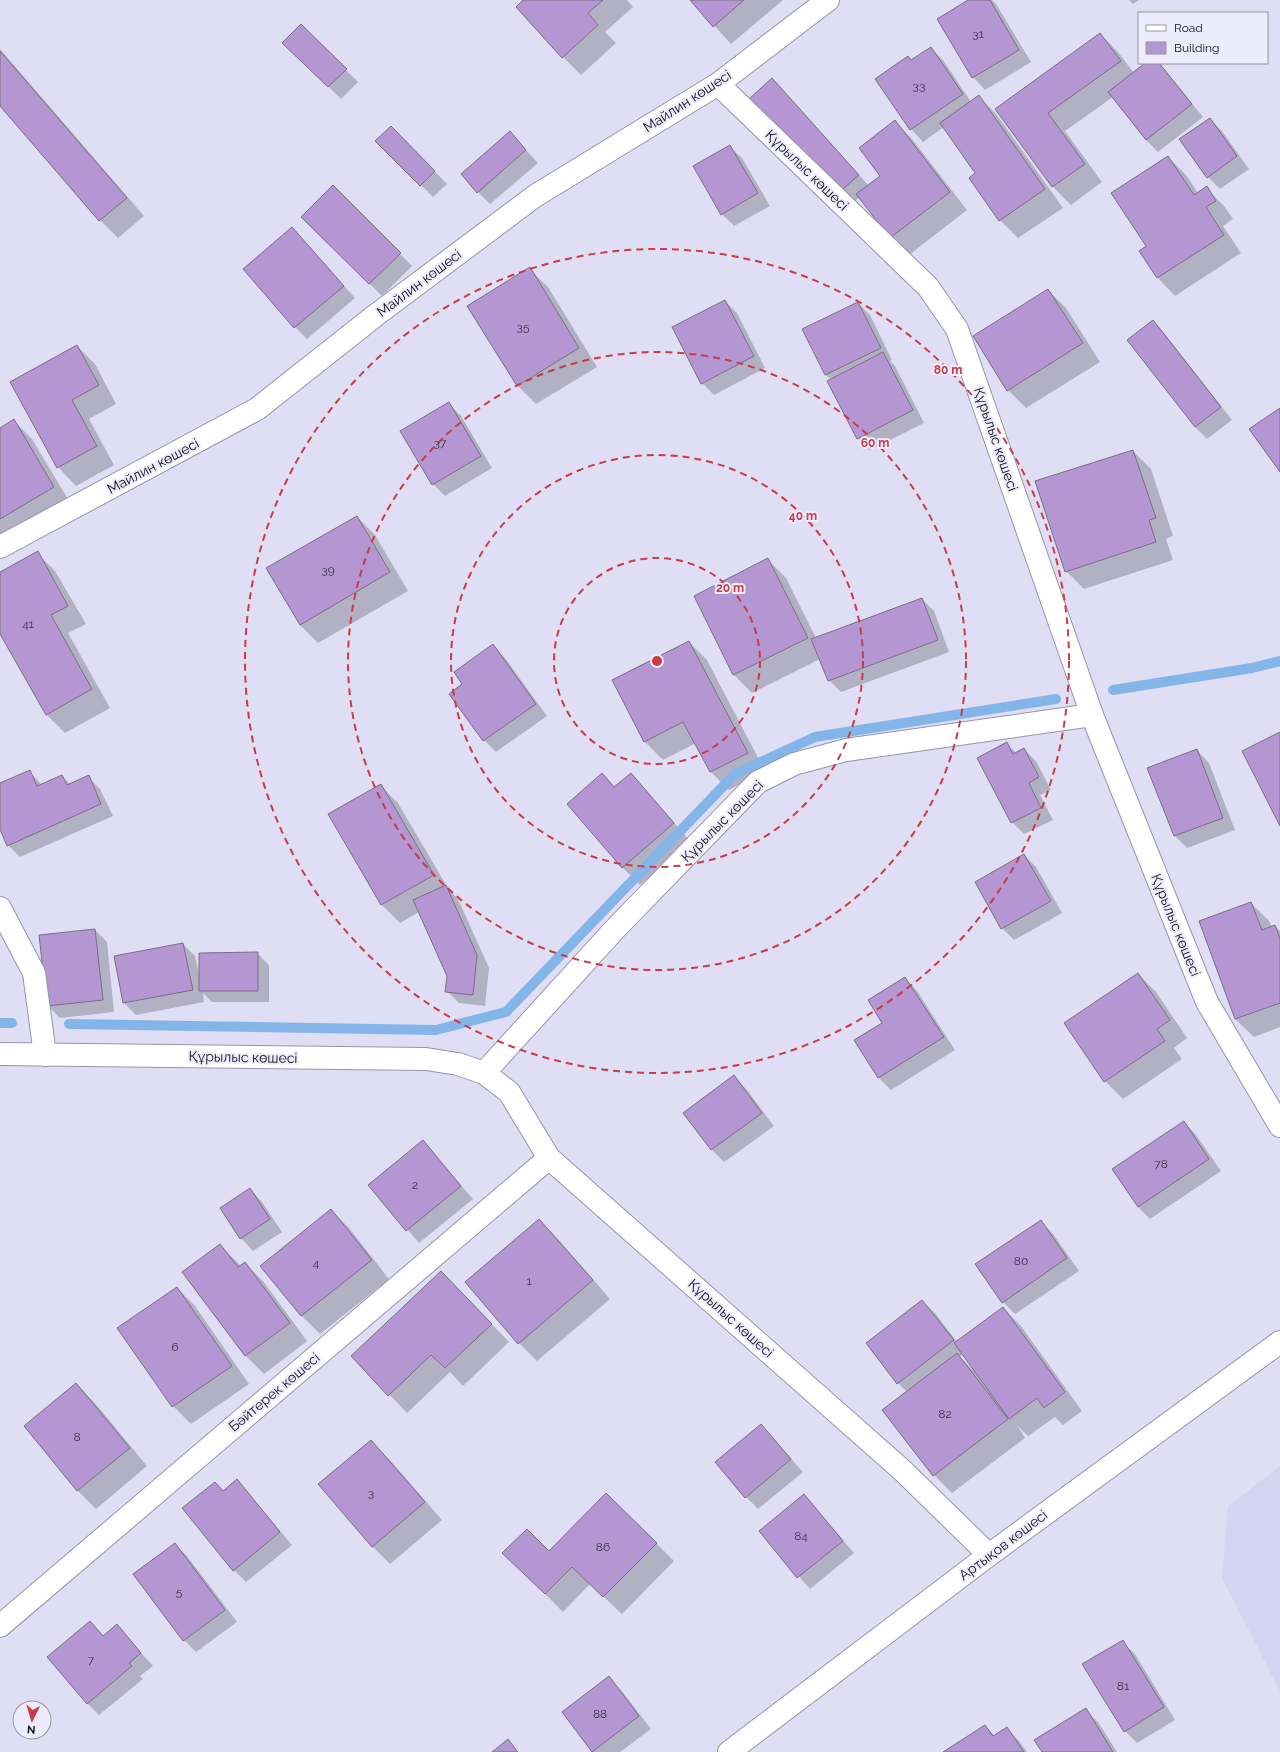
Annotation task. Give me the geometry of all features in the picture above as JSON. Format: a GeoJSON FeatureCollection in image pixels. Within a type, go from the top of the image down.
{"type":"FeatureCollection","features":[{"type":"Feature","properties":{"kind":"main road","name":"Майлин көшесі"},"geometry":{"type":"LineString","coordinates":[[0,547],[257,409],[376,315],[534,196],[718,84],[828,0]]}},
{"type":"Feature","properties":{"kind":"main road","name":"Құрылыс көшесі"},"geometry":{"type":"LineString","coordinates":[[718,84],[928,287],[957,329],[1092,715],[1207,1002],[1280,1126]]}},
{"type":"Feature","properties":{"kind":"main road","name":"Құрылыс көшесі"},"geometry":{"type":"LineString","coordinates":[[484,1073],[615,929],[758,782],[794,764],[846,750],[1092,715]]}},
{"type":"Feature","properties":{"kind":"main road"},"geometry":{"type":"LineString","coordinates":[[0,908],[34,973],[45,1055]]}},
{"type":"Feature","properties":{"kind":"main road","name":"Құрылыс көшесі"},"geometry":{"type":"LineString","coordinates":[[0,1054],[426,1059],[458,1064],[484,1073],[509,1092],[549,1158],[902,1470],[989,1555]]}},
{"type":"Feature","properties":{"kind":"main road","name":"Бәйтерек көшесі"},"geometry":{"type":"LineString","coordinates":[[0,1626],[549,1158]]}},
{"type":"Feature","properties":{"kind":"main road","name":"Артықов көшесі"},"geometry":{"type":"LineString","coordinates":[[729,1752],[989,1555],[1280,1342]]}},
{"type":"Feature","properties":{"kind":"shaded area"},"geometry":{"type":"Polygon","coordinates":[[[1280,1466],[1280,1691],[1222,1578],[1228,1506],[1280,1466]]]}},
{"type":"Feature","properties":{"kind":"building"},"geometry":{"type":"Polygon","coordinates":[[[523,0],[603,0],[588,13],[598,25],[562,58],[516,7],[523,0]]]}},
{"type":"Feature","properties":{"kind":"building"},"geometry":{"type":"Polygon","coordinates":[[[690,0],[744,0],[713,27],[690,0]]]}},
{"type":"Feature","properties":{"kind":"building"},"geometry":{"type":"Polygon","coordinates":[[[968,0],[990,0],[1019,50],[972,78],[937,19],[968,0]]]}},
{"type":"Feature","properties":{"kind":"building"},"geometry":{"type":"Polygon","coordinates":[[[301,24],[347,69],[328,87],[282,43],[301,24]]]}},
{"type":"Feature","properties":{"kind":"building"},"geometry":{"type":"Polygon","coordinates":[[[1100,33],[1121,61],[1048,113],[1085,164],[1052,187],[995,109],[1100,33]]]}},
{"type":"Feature","properties":{"kind":"building"},"geometry":{"type":"Polygon","coordinates":[[[931,47],[963,94],[910,130],[875,79],[908,56],[911,60],[931,47]]]}},
{"type":"Feature","properties":{"kind":"building"},"geometry":{"type":"Polygon","coordinates":[[[0,51],[127,198],[99,221],[0,106],[0,51]]]}},
{"type":"Feature","properties":{"kind":"building"},"geometry":{"type":"Polygon","coordinates":[[[1144,64],[1160,64],[1192,104],[1146,140],[1108,92],[1144,64]]]}},
{"type":"Feature","properties":{"kind":"building"},"geometry":{"type":"Polygon","coordinates":[[[772,78],[859,175],[836,195],[749,99],[772,78]]]}},
{"type":"Feature","properties":{"kind":"building"},"geometry":{"type":"Polygon","coordinates":[[[979,95],[1045,189],[999,221],[969,178],[975,173],[940,123],[979,95]]]}},
{"type":"Feature","properties":{"kind":"building"},"geometry":{"type":"Polygon","coordinates":[[[1210,118],[1237,156],[1207,178],[1179,139],[1210,118]]]}},
{"type":"Feature","properties":{"kind":"building"},"geometry":{"type":"Polygon","coordinates":[[[895,120],[950,192],[890,238],[856,194],[880,176],[859,148],[895,120]]]}},
{"type":"Feature","properties":{"kind":"building"},"geometry":{"type":"Polygon","coordinates":[[[391,126],[435,171],[420,186],[375,141],[391,126]]]}},
{"type":"Feature","properties":{"kind":"building"},"geometry":{"type":"Polygon","coordinates":[[[510,131],[526,150],[477,193],[461,174],[510,131]]]}},
{"type":"Feature","properties":{"kind":"building"},"geometry":{"type":"Polygon","coordinates":[[[730,145],[758,193],[721,215],[693,166],[730,145]]]}},
{"type":"Feature","properties":{"kind":"building"},"geometry":{"type":"Polygon","coordinates":[[[1168,156],[1194,195],[1207,186],[1216,201],[1206,207],[1224,235],[1157,278],[1139,251],[1146,246],[1111,193],[1168,156]]]}},
{"type":"Feature","properties":{"kind":"building"},"geometry":{"type":"Polygon","coordinates":[[[333,185],[401,253],[369,284],[301,217],[333,185]]]}},
{"type":"Feature","properties":{"kind":"building"},"geometry":{"type":"Polygon","coordinates":[[[292,227],[344,286],[294,328],[243,269],[292,227]]]}},
{"type":"Feature","properties":{"kind":"building"},"geometry":{"type":"Polygon","coordinates":[[[530,267],[579,348],[517,386],[467,306],[530,267]]]}},
{"type":"Feature","properties":{"kind":"building"},"geometry":{"type":"Polygon","coordinates":[[[1048,289],[1083,343],[1007,391],[973,336],[1048,289]]]}},
{"type":"Feature","properties":{"kind":"building"},"geometry":{"type":"Polygon","coordinates":[[[725,300],[754,356],[701,384],[672,327],[725,300]]]}},
{"type":"Feature","properties":{"kind":"building"},"geometry":{"type":"Polygon","coordinates":[[[858,302],[881,348],[825,375],[802,329],[858,302]]]}},
{"type":"Feature","properties":{"kind":"building"},"geometry":{"type":"Polygon","coordinates":[[[1153,320],[1221,407],[1195,427],[1127,340],[1153,320]]]}},
{"type":"Feature","properties":{"kind":"building"},"geometry":{"type":"Polygon","coordinates":[[[77,345],[99,385],[72,400],[97,446],[57,468],[10,382],[77,345]]]}},
{"type":"Feature","properties":{"kind":"building"},"geometry":{"type":"Polygon","coordinates":[[[883,352],[913,410],[857,439],[827,381],[883,352]]]}},
{"type":"Feature","properties":{"kind":"building"},"geometry":{"type":"Polygon","coordinates":[[[449,402],[481,456],[432,485],[400,431],[449,402]]]}},
{"type":"Feature","properties":{"kind":"building"},"geometry":{"type":"Polygon","coordinates":[[[1280,408],[1280,472],[1249,429],[1280,408]]]}},
{"type":"Feature","properties":{"kind":"building"},"geometry":{"type":"Polygon","coordinates":[[[14,419],[54,487],[0,519],[0,428],[14,419]]]}},
{"type":"Feature","properties":{"kind":"building"},"geometry":{"type":"Polygon","coordinates":[[[1133,450],[1156,518],[1149,520],[1156,542],[1065,572],[1035,481],[1133,450]]]}},
{"type":"Feature","properties":{"kind":"building"},"geometry":{"type":"Polygon","coordinates":[[[357,516],[390,572],[300,625],[266,568],[357,516]]]}},
{"type":"Feature","properties":{"kind":"building"},"geometry":{"type":"Polygon","coordinates":[[[38,551],[68,606],[51,615],[92,689],[46,715],[0,634],[0,572],[38,551]]]}},
{"type":"Feature","properties":{"kind":"building"},"geometry":{"type":"Polygon","coordinates":[[[768,558],[808,638],[733,675],[694,596],[768,558]]]}},
{"type":"Feature","properties":{"kind":"building"},"geometry":{"type":"Polygon","coordinates":[[[922,598],[938,640],[828,681],[811,639],[922,598]]]}},
{"type":"Feature","properties":{"kind":"building"},"geometry":{"type":"Polygon","coordinates":[[[689,641],[748,753],[710,772],[683,722],[644,742],[612,680],[689,641]]]}},
{"type":"Feature","properties":{"kind":"building"},"geometry":{"type":"Polygon","coordinates":[[[493,644],[536,704],[483,741],[449,694],[462,684],[454,672],[493,644]]]}},
{"type":"Feature","properties":{"kind":"building"},"geometry":{"type":"Polygon","coordinates":[[[1280,732],[1280,826],[1242,751],[1280,732]]]}},
{"type":"Feature","properties":{"kind":"building"},"geometry":{"type":"Polygon","coordinates":[[[1007,742],[1013,754],[1024,748],[1039,777],[1029,783],[1041,808],[1011,823],[977,758],[1007,742]]]}},
{"type":"Feature","properties":{"kind":"building"},"geometry":{"type":"Polygon","coordinates":[[[1197,749],[1223,818],[1174,836],[1147,768],[1197,749]]]}},
{"type":"Feature","properties":{"kind":"building"},"geometry":{"type":"Polygon","coordinates":[[[30,770],[37,786],[62,775],[67,785],[89,775],[101,804],[7,846],[0,829],[0,783],[30,770]]]}},
{"type":"Feature","properties":{"kind":"building"},"geometry":{"type":"Polygon","coordinates":[[[602,773],[614,787],[631,773],[674,823],[622,868],[567,804],[602,773]]]}},
{"type":"Feature","properties":{"kind":"building"},"geometry":{"type":"Polygon","coordinates":[[[381,784],[434,875],[381,905],[328,814],[381,784]]]}},
{"type":"Feature","properties":{"kind":"building"},"geometry":{"type":"Polygon","coordinates":[[[1024,854],[1051,901],[1001,929],[975,882],[1024,854]]]}},
{"type":"Feature","properties":{"kind":"building"},"geometry":{"type":"Polygon","coordinates":[[[446,885],[477,955],[473,995],[445,992],[447,976],[413,900],[446,885]]]}},
{"type":"Feature","properties":{"kind":"building"},"geometry":{"type":"Polygon","coordinates":[[[1251,902],[1262,930],[1275,925],[1280,938],[1280,1003],[1235,1019],[1199,921],[1251,902]]]}},
{"type":"Feature","properties":{"kind":"building"},"geometry":{"type":"Polygon","coordinates":[[[95,929],[103,1000],[47,1006],[39,935],[95,929]]]}},
{"type":"Feature","properties":{"kind":"building"},"geometry":{"type":"Polygon","coordinates":[[[183,943],[193,990],[123,1003],[114,956],[183,943]]]}},
{"type":"Feature","properties":{"kind":"building"},"geometry":{"type":"Polygon","coordinates":[[[258,952],[258,991],[199,991],[199,953],[258,952]]]}},
{"type":"Feature","properties":{"kind":"building"},"geometry":{"type":"Polygon","coordinates":[[[1138,973],[1170,1020],[1157,1029],[1165,1041],[1104,1082],[1064,1023],[1138,973]]]}},
{"type":"Feature","properties":{"kind":"building"},"geometry":{"type":"Polygon","coordinates":[[[905,977],[944,1037],[878,1078],[854,1040],[882,1023],[868,1000],[905,977]]]}},
{"type":"Feature","properties":{"kind":"building"},"geometry":{"type":"Polygon","coordinates":[[[734,1075],[762,1113],[711,1150],[683,1113],[734,1075]]]}},
{"type":"Feature","properties":{"kind":"building"},"geometry":{"type":"Polygon","coordinates":[[[1184,1121],[1209,1159],[1138,1207],[1112,1169],[1184,1121]]]}},
{"type":"Feature","properties":{"kind":"building"},"geometry":{"type":"Polygon","coordinates":[[[423,1140],[461,1186],[406,1231],[368,1185],[423,1140]]]}},
{"type":"Feature","properties":{"kind":"building"},"geometry":{"type":"Polygon","coordinates":[[[250,1188],[270,1219],[240,1239],[220,1208],[250,1188]]]}},
{"type":"Feature","properties":{"kind":"building"},"geometry":{"type":"Polygon","coordinates":[[[331,1209],[372,1260],[301,1316],[260,1266],[331,1209]]]}},
{"type":"Feature","properties":{"kind":"building"},"geometry":{"type":"Polygon","coordinates":[[[539,1219],[593,1280],[518,1344],[465,1282],[539,1219]]]}},
{"type":"Feature","properties":{"kind":"building"},"geometry":{"type":"Polygon","coordinates":[[[1041,1220],[1067,1258],[1002,1303],[975,1264],[1041,1220]]]}},
{"type":"Feature","properties":{"kind":"building"},"geometry":{"type":"Polygon","coordinates":[[[220,1244],[238,1267],[245,1262],[290,1323],[245,1356],[182,1272],[220,1244]]]}},
{"type":"Feature","properties":{"kind":"building"},"geometry":{"type":"Polygon","coordinates":[[[441,1271],[492,1324],[445,1368],[431,1355],[388,1396],[351,1356],[441,1271]]]}},
{"type":"Feature","properties":{"kind":"building"},"geometry":{"type":"Polygon","coordinates":[[[177,1287],[232,1366],[172,1407],[117,1328],[177,1287]]]}},
{"type":"Feature","properties":{"kind":"building"},"geometry":{"type":"Polygon","coordinates":[[[922,1300],[954,1340],[897,1384],[866,1343],[922,1300]]]}},
{"type":"Feature","properties":{"kind":"building"},"geometry":{"type":"Polygon","coordinates":[[[1003,1307],[1065,1392],[1044,1408],[1037,1398],[1009,1419],[954,1343],[1003,1307]]]}},
{"type":"Feature","properties":{"kind":"building"},"geometry":{"type":"Polygon","coordinates":[[[957,1353],[1008,1419],[933,1476],[882,1410],[957,1353]]]}},
{"type":"Feature","properties":{"kind":"building"},"geometry":{"type":"Polygon","coordinates":[[[76,1383],[130,1448],[77,1491],[24,1426],[76,1383]]]}},
{"type":"Feature","properties":{"kind":"building"},"geometry":{"type":"Polygon","coordinates":[[[761,1424],[791,1459],[745,1498],[715,1462],[761,1424]]]}},
{"type":"Feature","properties":{"kind":"building"},"geometry":{"type":"Polygon","coordinates":[[[371,1440],[425,1502],[372,1547],[318,1484],[371,1440]]]}},
{"type":"Feature","properties":{"kind":"building"},"geometry":{"type":"Polygon","coordinates":[[[237,1479],[280,1532],[233,1571],[182,1508],[215,1482],[223,1491],[237,1479]]]}},
{"type":"Feature","properties":{"kind":"building"},"geometry":{"type":"Polygon","coordinates":[[[606,1493],[657,1543],[603,1597],[572,1567],[545,1594],[502,1553],[527,1529],[549,1551],[606,1493]]]}},
{"type":"Feature","properties":{"kind":"building"},"geometry":{"type":"Polygon","coordinates":[[[804,1494],[843,1541],[797,1578],[759,1531],[804,1494]]]}},
{"type":"Feature","properties":{"kind":"building"},"geometry":{"type":"Polygon","coordinates":[[[175,1543],[225,1610],[183,1641],[133,1574],[175,1543]]]}},
{"type":"Feature","properties":{"kind":"building"},"geometry":{"type":"Polygon","coordinates":[[[90,1621],[103,1636],[117,1624],[141,1653],[129,1663],[132,1666],[87,1704],[47,1657],[90,1621]]]}},
{"type":"Feature","properties":{"kind":"building"},"geometry":{"type":"Polygon","coordinates":[[[1123,1640],[1164,1707],[1124,1732],[1082,1664],[1123,1640]]]}},
{"type":"Feature","properties":{"kind":"building"},"geometry":{"type":"Polygon","coordinates":[[[609,1676],[639,1716],[592,1752],[562,1712],[609,1676]]]}},
{"type":"Feature","properties":{"kind":"building"},"geometry":{"type":"Polygon","coordinates":[[[1086,1708],[1113,1752],[1042,1752],[1034,1740],[1086,1708]]]}},
{"type":"Feature","properties":{"kind":"building"},"geometry":{"type":"Polygon","coordinates":[[[985,1725],[993,1736],[1007,1727],[1024,1752],[943,1752],[985,1725]]]}},
{"type":"Feature","properties":{"kind":"building"},"geometry":{"type":"Polygon","coordinates":[[[508,1739],[518,1752],[492,1752],[508,1739]]]}},
{"type":"Feature","properties":{"kind":"waterway"},"geometry":{"type":"LineString","coordinates":[[1113,690],[1252,668],[1280,661]]}},
{"type":"Feature","properties":{"kind":"waterway"},"geometry":{"type":"LineString","coordinates":[[69,1024],[436,1030],[506,1012],[735,774],[815,737],[1056,699]]}},
{"type":"Feature","properties":{"kind":"waterway"},"geometry":{"type":"LineString","coordinates":[[0,1023],[12,1023]]}}]}
